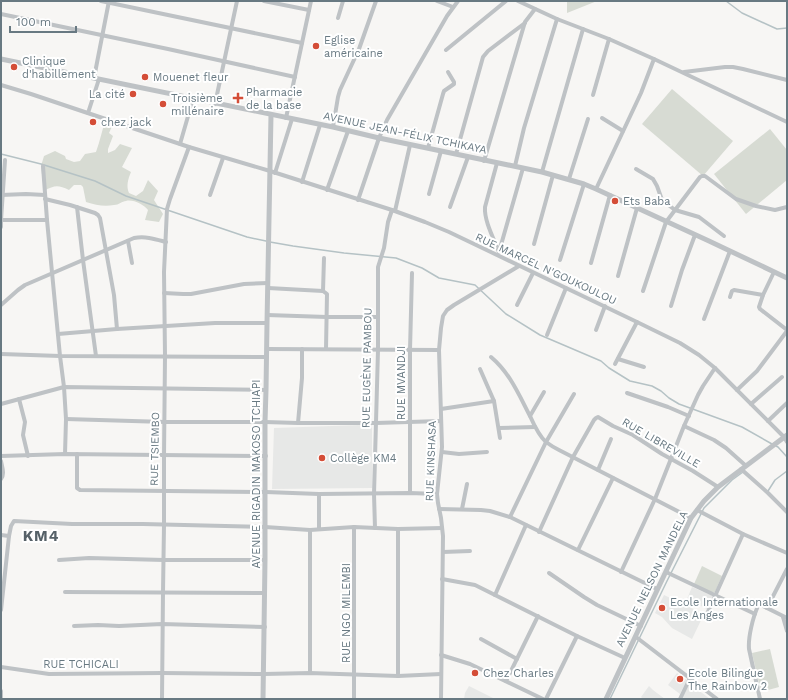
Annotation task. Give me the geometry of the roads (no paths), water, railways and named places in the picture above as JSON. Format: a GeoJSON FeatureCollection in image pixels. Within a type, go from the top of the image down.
{"type":"FeatureCollection","features":[{"type":"Feature","properties":{"kind":"street"},"geometry":{"type":"LineString","coordinates":[[101,1],[302,44]]}},
{"type":"Feature","properties":{"kind":"street"},"geometry":{"type":"LineString","coordinates":[[215,104],[237,1]]}},
{"type":"Feature","properties":{"kind":"street"},"geometry":{"type":"LineString","coordinates":[[264,1],[308,10]]}},
{"type":"Feature","properties":{"kind":"street"},"geometry":{"type":"LineString","coordinates":[[286,118],[311,1]]}},
{"type":"Feature","properties":{"kind":"street"},"geometry":{"type":"LineString","coordinates":[[338,18],[343,1]]}},
{"type":"Feature","properties":{"kind":"street"},"geometry":{"type":"LineString","coordinates":[[333,128],[340,90],[358,49],[376,1]]}},
{"type":"Feature","properties":{"kind":"street"},"geometry":{"type":"LineString","coordinates":[[437,1],[453,7]]}},
{"type":"Feature","properties":{"kind":"street"},"geometry":{"type":"LineString","coordinates":[[358,200],[379,138],[387,120],[426,50],[458,1]]}},
{"type":"Feature","properties":{"kind":"street"},"geometry":{"type":"LineString","coordinates":[[446,50],[506,1]]}},
{"type":"Feature","properties":{"kind":"street"},"geometry":{"type":"LineString","coordinates":[[518,1],[557,19],[609,39],[684,72],[787,122]]}},
{"type":"Feature","properties":{"kind":"street"},"geometry":{"type":"LineString","coordinates":[[88,113],[97,78],[109,2]]}},
{"type":"Feature","properties":{"kind":"street"},"geometry":{"type":"LineString","coordinates":[[456,154],[483,57],[488,51],[525,22],[535,9]]}},
{"type":"Feature","properties":{"kind":"street"},"geometry":{"type":"LineString","coordinates":[[1,14],[295,77]]}},
{"type":"Feature","properties":{"kind":"street"},"geometry":{"type":"LineString","coordinates":[[514,166],[528,113],[557,19]]}},
{"type":"Feature","properties":{"kind":"street"},"geometry":{"type":"LineString","coordinates":[[484,161],[525,22]]}},
{"type":"Feature","properties":{"kind":"street"},"geometry":{"type":"LineString","coordinates":[[542,172],[583,29]]}},
{"type":"Feature","properties":{"kind":"street"},"geometry":{"type":"LineString","coordinates":[[593,95],[609,39]]}},
{"type":"Feature","properties":{"kind":"street","name":"AVENUE JEAN-FÉLIX TCHIKAYA"},"geometry":{"type":"LineString","coordinates":[[1,59],[320,125],[569,179],[610,195],[787,278]]}},
{"type":"Feature","properties":{"kind":"street"},"geometry":{"type":"LineString","coordinates":[[596,189],[641,93],[654,59]]}},
{"type":"Feature","properties":{"kind":"street"},"geometry":{"type":"LineString","coordinates":[[684,72],[733,67],[787,80]]}},
{"type":"Feature","properties":{"kind":"street"},"geometry":{"type":"LineString","coordinates":[[428,148],[442,94],[454,84],[448,72]]}},
{"type":"Feature","properties":{"kind":"street","name":"RUE MARCEL N'GOUKOULOU"},"geometry":{"type":"LineString","coordinates":[[1,85],[223,158],[272,172],[393,211],[425,222],[499,254],[519,266],[605,306],[680,343],[693,351],[715,368],[786,438]]}},
{"type":"Feature","properties":{"kind":"street"},"geometry":{"type":"LineString","coordinates":[[180,144],[194,99]]}},
{"type":"Feature","properties":{"kind":"street","name":"AVENUE RIGADIN MAKOSO TCHIAPI"},"geometry":{"type":"LineString","coordinates":[[263,699],[266,492],[265,422],[268,241],[272,172],[271,115]]}},
{"type":"Feature","properties":{"kind":"street"},"geometry":{"type":"LineString","coordinates":[[602,118],[623,131]]}},
{"type":"Feature","properties":{"kind":"street"},"geometry":{"type":"LineString","coordinates":[[569,179],[588,119]]}},
{"type":"Feature","properties":{"kind":"street"},"geometry":{"type":"LineString","coordinates":[[272,172],[292,120]]}},
{"type":"Feature","properties":{"kind":"street"},"geometry":{"type":"LineString","coordinates":[[302,182],[320,125]]}},
{"type":"Feature","properties":{"kind":"street"},"geometry":{"type":"LineString","coordinates":[[327,190],[348,131]]}},
{"type":"Feature","properties":{"kind":"street","name":"RUE EUGÈNE PAMBOU"},"geometry":{"type":"LineString","coordinates":[[375,528],[374,494],[378,350],[378,262],[384,248],[388,222],[393,211],[410,145]]}},
{"type":"Feature","properties":{"kind":"street","name":"RUE TSIEMBO"},"geometry":{"type":"LineString","coordinates":[[162,699],[165,422],[164,272],[167,209],[189,147]]}},
{"type":"Feature","properties":{"kind":"street"},"geometry":{"type":"LineString","coordinates":[[429,194],[441,151]]}},
{"type":"Feature","properties":{"kind":"street"},"geometry":{"type":"LineString","coordinates":[[450,206],[468,157]]}},
{"type":"Feature","properties":{"kind":"street"},"geometry":{"type":"LineString","coordinates":[[210,195],[223,158]]}},
{"type":"Feature","properties":{"kind":"street"},"geometry":{"type":"LineString","coordinates":[[1,227],[5,160]]}},
{"type":"Feature","properties":{"kind":"street"},"geometry":{"type":"LineString","coordinates":[[496,163],[485,212],[499,254]]}},
{"type":"Feature","properties":{"kind":"street"},"geometry":{"type":"LineString","coordinates":[[43,166],[64,387],[66,419],[65,454]]}},
{"type":"Feature","properties":{"kind":"street"},"geometry":{"type":"LineString","coordinates":[[499,254],[523,168]]}},
{"type":"Feature","properties":{"kind":"street"},"geometry":{"type":"LineString","coordinates":[[636,169],[653,179],[662,200],[675,210],[699,217],[724,236]]}},
{"type":"Feature","properties":{"kind":"street"},"geometry":{"type":"LineString","coordinates":[[534,244],[553,175]]}},
{"type":"Feature","properties":{"kind":"street"},"geometry":{"type":"LineString","coordinates":[[643,291],[666,222],[700,177],[705,176],[736,199],[756,206],[775,210],[787,206]]}},
{"type":"Feature","properties":{"kind":"street"},"geometry":{"type":"LineString","coordinates":[[560,260],[584,184]]}},
{"type":"Feature","properties":{"kind":"street"},"geometry":{"type":"LineString","coordinates":[[2,195],[45,197],[98,214],[114,295],[117,329]]}},
{"type":"Feature","properties":{"kind":"street"},"geometry":{"type":"LineString","coordinates":[[590,263],[610,195]]}},
{"type":"Feature","properties":{"kind":"street"},"geometry":{"type":"LineString","coordinates":[[77,207],[96,356]]}},
{"type":"Feature","properties":{"kind":"street"},"geometry":{"type":"LineString","coordinates":[[618,276],[637,208]]}},
{"type":"Feature","properties":{"kind":"street"},"geometry":{"type":"LineString","coordinates":[[1,220],[47,220]]}},
{"type":"Feature","properties":{"kind":"street"},"geometry":{"type":"LineString","coordinates":[[671,306],[695,234]]}},
{"type":"Feature","properties":{"kind":"street"},"geometry":{"type":"LineString","coordinates":[[1,305],[25,285],[134,238],[150,238],[166,242]]}},
{"type":"Feature","properties":{"kind":"street"},"geometry":{"type":"LineString","coordinates":[[128,241],[132,263]]}},
{"type":"Feature","properties":{"kind":"street"},"geometry":{"type":"LineString","coordinates":[[704,319],[730,251]]}},
{"type":"Feature","properties":{"kind":"street"},"geometry":{"type":"LineString","coordinates":[[323,291],[324,258]]}},
{"type":"Feature","properties":{"kind":"street","name":"RUE KINSHASA"},"geometry":{"type":"LineString","coordinates":[[441,699],[443,552],[441,518],[437,494],[442,452],[439,350],[442,321],[447,310],[454,305],[519,266]]}},
{"type":"Feature","properties":{"kind":"street"},"geometry":{"type":"LineString","coordinates":[[737,390],[757,371],[787,331],[759,307],[774,272]]}},
{"type":"Feature","properties":{"kind":"street","name":"RUE MVANDJI"},"geometry":{"type":"LineString","coordinates":[[410,493],[410,350],[412,273]]}},
{"type":"Feature","properties":{"kind":"street"},"geometry":{"type":"LineString","coordinates":[[517,305],[533,273]]}},
{"type":"Feature","properties":{"kind":"street"},"geometry":{"type":"LineString","coordinates":[[164,293],[191,294],[244,284],[323,291],[327,294],[326,350]]}},
{"type":"Feature","properties":{"kind":"street"},"geometry":{"type":"LineString","coordinates":[[547,335],[566,288]]}},
{"type":"Feature","properties":{"kind":"street"},"geometry":{"type":"LineString","coordinates":[[730,297],[732,291],[734,290],[764,295]]}},
{"type":"Feature","properties":{"kind":"street"},"geometry":{"type":"LineString","coordinates":[[596,330],[605,306]]}},
{"type":"Feature","properties":{"kind":"street"},"geometry":{"type":"LineString","coordinates":[[267,315],[377,317]]}},
{"type":"Feature","properties":{"kind":"street"},"geometry":{"type":"LineString","coordinates":[[615,364],[637,322]]}},
{"type":"Feature","properties":{"kind":"street"},"geometry":{"type":"LineString","coordinates":[[58,334],[215,323],[267,324]]}},
{"type":"Feature","properties":{"kind":"street"},"geometry":{"type":"LineString","coordinates":[[267,349],[439,350]]}},
{"type":"Feature","properties":{"kind":"street"},"geometry":{"type":"LineString","coordinates":[[298,423],[302,378],[302,349]]}},
{"type":"Feature","properties":{"kind":"street"},"geometry":{"type":"LineString","coordinates":[[1,354],[60,356],[266,357]]}},
{"type":"Feature","properties":{"kind":"street"},"geometry":{"type":"LineString","coordinates":[[491,357],[499,364],[509,377],[535,427],[546,442],[691,518]]}},
{"type":"Feature","properties":{"kind":"street"},"geometry":{"type":"LineString","coordinates":[[618,358],[644,367]]}},
{"type":"Feature","properties":{"kind":"street"},"geometry":{"type":"LineString","coordinates":[[621,572],[655,499],[684,426],[703,386],[715,368]]}},
{"type":"Feature","properties":{"kind":"street"},"geometry":{"type":"LineString","coordinates":[[480,369],[494,402],[500,438]]}},
{"type":"Feature","properties":{"kind":"street"},"geometry":{"type":"LineString","coordinates":[[751,404],[782,377]]}},
{"type":"Feature","properties":{"kind":"street"},"geometry":{"type":"LineString","coordinates":[[1,404],[64,387],[266,390]]}},
{"type":"Feature","properties":{"kind":"street"},"geometry":{"type":"LineString","coordinates":[[530,416],[544,392]]}},
{"type":"Feature","properties":{"kind":"street"},"geometry":{"type":"LineString","coordinates":[[627,393],[689,416]]}},
{"type":"Feature","properties":{"kind":"street"},"geometry":{"type":"LineString","coordinates":[[510,517],[546,442],[574,394]]}},
{"type":"Feature","properties":{"kind":"street"},"geometry":{"type":"LineString","coordinates":[[20,399],[25,422],[23,436],[28,456]]}},
{"type":"Feature","properties":{"kind":"street"},"geometry":{"type":"LineString","coordinates":[[441,409],[494,402]]}},
{"type":"Feature","properties":{"kind":"street"},"geometry":{"type":"LineString","coordinates":[[768,421],[787,403]]}},
{"type":"Feature","properties":{"kind":"street","name":"RUE LIBREVILLE"},"geometry":{"type":"LineString","coordinates":[[573,457],[598,417],[613,426],[633,434],[718,487]]}},
{"type":"Feature","properties":{"kind":"street"},"geometry":{"type":"LineString","coordinates":[[66,419],[165,422],[298,423],[441,421]]}},
{"type":"Feature","properties":{"kind":"street"},"geometry":{"type":"LineString","coordinates":[[684,426],[714,440],[726,448],[787,512]]}},
{"type":"Feature","properties":{"kind":"street"},"geometry":{"type":"LineString","coordinates":[[499,428],[535,427]]}},
{"type":"Feature","properties":{"kind":"street"},"geometry":{"type":"LineString","coordinates":[[598,470],[611,438]]}},
{"type":"Feature","properties":{"kind":"street","name":"AVENUE NELSON MANDELA"},"geometry":{"type":"LineString","coordinates":[[606,699],[691,518],[704,501],[718,487],[743,467],[786,438]]}},
{"type":"Feature","properties":{"kind":"street"},"geometry":{"type":"LineString","coordinates":[[442,452],[459,454],[487,452]]}},
{"type":"Feature","properties":{"kind":"street"},"geometry":{"type":"LineString","coordinates":[[1,456],[65,454],[266,456]]}},
{"type":"Feature","properties":{"kind":"street"},"geometry":{"type":"LineString","coordinates":[[77,454],[77,488],[80,490],[319,494],[437,494]]}},
{"type":"Feature","properties":{"kind":"street"},"geometry":{"type":"LineString","coordinates":[[539,532],[573,457]]}},
{"type":"Feature","properties":{"kind":"street"},"geometry":{"type":"LineString","coordinates":[[1,461],[3,477],[1,479]]}},
{"type":"Feature","properties":{"kind":"street"},"geometry":{"type":"LineString","coordinates":[[578,550],[613,478]]}},
{"type":"Feature","properties":{"kind":"street"},"geometry":{"type":"LineString","coordinates":[[462,509],[467,484]]}},
{"type":"Feature","properties":{"kind":"street"},"geometry":{"type":"LineString","coordinates":[[319,494],[319,529]]}},
{"type":"Feature","properties":{"kind":"street"},"geometry":{"type":"LineString","coordinates":[[439,509],[472,509],[490,511],[510,517],[657,589]]}},
{"type":"Feature","properties":{"kind":"street"},"geometry":{"type":"LineString","coordinates":[[697,510],[743,534],[787,553]]}},
{"type":"Feature","properties":{"kind":"street"},"geometry":{"type":"LineString","coordinates":[[1,610],[12,523],[17,521],[72,524],[265,527],[310,530],[354,528],[442,528]]}},
{"type":"Feature","properties":{"kind":"street"},"geometry":{"type":"LineString","coordinates":[[495,595],[526,525]]}},
{"type":"Feature","properties":{"kind":"street","name":"RUE NGO MILEMBI"},"geometry":{"type":"LineString","coordinates":[[354,528],[354,699]]}},
{"type":"Feature","properties":{"kind":"street"},"geometry":{"type":"LineString","coordinates":[[398,529],[398,676]]}},
{"type":"Feature","properties":{"kind":"street"},"geometry":{"type":"LineString","coordinates":[[310,530],[310,673]]}},
{"type":"Feature","properties":{"kind":"street"},"geometry":{"type":"LineString","coordinates":[[706,616],[743,534]]}},
{"type":"Feature","properties":{"kind":"street"},"geometry":{"type":"LineString","coordinates":[[1,535],[10,536]]}},
{"type":"Feature","properties":{"kind":"street"},"geometry":{"type":"LineString","coordinates":[[443,552],[470,551]]}},
{"type":"Feature","properties":{"kind":"street"},"geometry":{"type":"LineString","coordinates":[[59,560],[89,558],[265,560]]}},
{"type":"Feature","properties":{"kind":"street"},"geometry":{"type":"LineString","coordinates":[[767,608],[787,569]]}},
{"type":"Feature","properties":{"kind":"street"},"geometry":{"type":"LineString","coordinates":[[549,572],[597,605],[641,626]]}},
{"type":"Feature","properties":{"kind":"street"},"geometry":{"type":"LineString","coordinates":[[666,572],[754,614]]}},
{"type":"Feature","properties":{"kind":"street"},"geometry":{"type":"LineString","coordinates":[[442,579],[471,583],[577,636],[625,658]]}},
{"type":"Feature","properties":{"kind":"street"},"geometry":{"type":"LineString","coordinates":[[65,592],[265,593]]}},
{"type":"Feature","properties":{"kind":"street"},"geometry":{"type":"LineString","coordinates":[[760,699],[748,643],[754,614],[758,606],[761,605],[785,617],[787,631]]}},
{"type":"Feature","properties":{"kind":"street"},"geometry":{"type":"LineString","coordinates":[[506,681],[538,616]]}},
{"type":"Feature","properties":{"kind":"street"},"geometry":{"type":"LineString","coordinates":[[74,626],[162,624],[265,627]]}},
{"type":"Feature","properties":{"kind":"street"},"geometry":{"type":"LineString","coordinates":[[546,699],[577,636]]}},
{"type":"Feature","properties":{"kind":"street"},"geometry":{"type":"LineString","coordinates":[[636,637],[717,699]]}},
{"type":"Feature","properties":{"kind":"street"},"geometry":{"type":"LineString","coordinates":[[481,639],[517,659]]}},
{"type":"Feature","properties":{"kind":"street"},"geometry":{"type":"LineString","coordinates":[[441,655],[470,664],[543,699]]}},
{"type":"Feature","properties":{"kind":"street","name":"RUE TCHICALI"},"geometry":{"type":"LineString","coordinates":[[1,667],[50,674],[310,673],[398,676],[441,674]]}},
{"type":"Feature","properties":{"kind":"street"},"geometry":{"type":"LineString","coordinates":[[680,699],[690,678]]}},
{"type":"Feature","properties":{"kind":"street"},"geometry":{"type":"LineString","coordinates":[[1,690],[1,699]]}},
{"type":"Feature","properties":{"kind":"waterway"},"geometry":{"type":"LineString","coordinates":[[726,1],[742,13],[777,29],[787,28]]}},
{"type":"Feature","properties":{"kind":"waterway"},"geometry":{"type":"LineString","coordinates":[[1,154],[41,164],[95,181],[126,196],[247,237],[266,241]]}},
{"type":"Feature","properties":{"kind":"waterway"},"geometry":{"type":"LineString","coordinates":[[270,242],[344,253],[396,258],[422,268],[439,278],[475,285],[506,314],[540,335],[601,361],[609,368],[630,381],[652,386],[679,404],[742,427],[772,444]]}},
{"type":"Feature","properties":{"kind":"waterway"},"geometry":{"type":"LineString","coordinates":[[776,446],[787,457]]}},
{"type":"Feature","properties":{"kind":"waterway"},"geometry":{"type":"LineString","coordinates":[[768,491],[775,480],[787,471]]}},
{"type":"Feature","properties":{"kind":"waterway"},"geometry":{"type":"LineString","coordinates":[[610,699],[704,508],[732,480],[743,472]]}},
{"type":"Feature","properties":{"kind":"place","name":"Eglise américaine"},"geometry":{"type":"Point","coordinates":[316,46]}},
{"type":"Feature","properties":{"kind":"place","name":"Clinique d'habillement"},"geometry":{"type":"Point","coordinates":[14,67]}},
{"type":"Feature","properties":{"kind":"place","name":"Mouenet fleur"},"geometry":{"type":"Point","coordinates":[145,77]}},
{"type":"Feature","properties":{"kind":"place","name":"La cité"},"geometry":{"type":"Point","coordinates":[133,94]}},
{"type":"Feature","properties":{"kind":"place","name":"Pharmacie de la base"},"geometry":{"type":"Point","coordinates":[238,98]}},
{"type":"Feature","properties":{"kind":"place","name":"Troisième millénaire"},"geometry":{"type":"Point","coordinates":[163,104]}},
{"type":"Feature","properties":{"kind":"place","name":"chez jack"},"geometry":{"type":"Point","coordinates":[93,122]}},
{"type":"Feature","properties":{"kind":"place","name":"Ets Baba"},"geometry":{"type":"Point","coordinates":[615,201]}},
{"type":"Feature","properties":{"kind":"place","name":"Collège KM4"},"geometry":{"type":"Point","coordinates":[322,458]}},
{"type":"Feature","properties":{"kind":"place","name":"Ecole Internationale Les Anges"},"geometry":{"type":"Point","coordinates":[662,608]}},
{"type":"Feature","properties":{"kind":"place","name":"Chez Charles"},"geometry":{"type":"Point","coordinates":[475,673]}},
{"type":"Feature","properties":{"kind":"place","name":"Ecole Bilingue The Rainbow 2"},"geometry":{"type":"Point","coordinates":[680,679]}},
{"type":"Feature","properties":{"kind":"district","name":"KM4"},"geometry":{"type":"Point","coordinates":[41,536]}}]}
